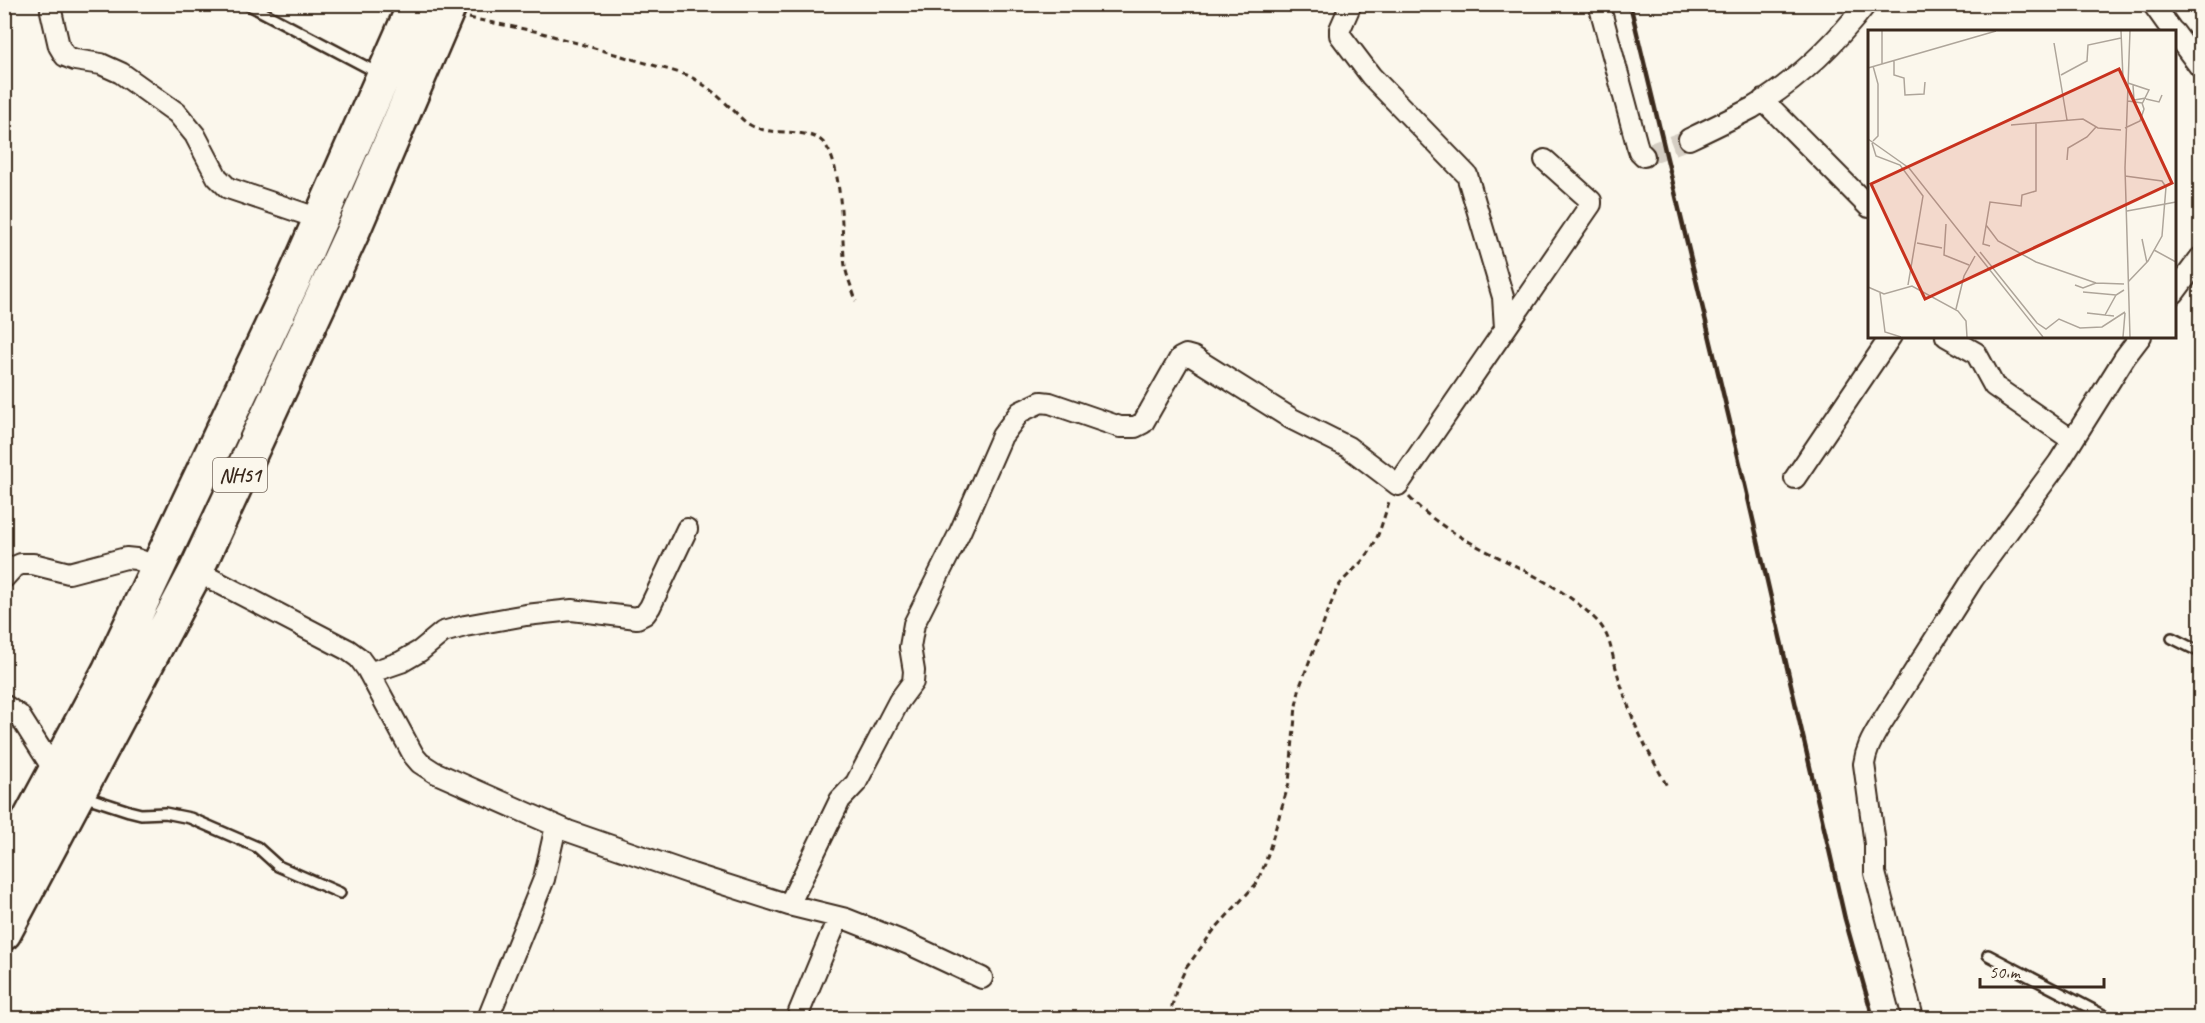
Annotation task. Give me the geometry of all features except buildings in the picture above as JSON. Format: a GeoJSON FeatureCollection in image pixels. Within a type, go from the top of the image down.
{"type":"FeatureCollection","features":[{"type":"Feature","properties":{"kind":"highway","name":"NH51"},"geometry":{"type":"LineString","coordinates":[[5,933],[67,783],[109,671],[320,219],[415,4]]}},
{"type":"Feature","properties":{"kind":"highway","name":"NH51"},"geometry":{"type":"LineString","coordinates":[[4,867],[67,783],[196,571],[375,179],[449,8]]}},
{"type":"Feature","properties":{"kind":"highway"},"geometry":{"type":"LineString","coordinates":[[344,165],[375,179]]}},
{"type":"Feature","properties":{"kind":"street"},"geometry":{"type":"LineString","coordinates":[[53,4],[51,11],[53,23],[64,56],[101,64],[121,73],[177,113],[195,135],[217,177],[228,188],[320,219]]}},
{"type":"Feature","properties":{"kind":"street"},"geometry":{"type":"LineString","coordinates":[[1351,4],[1340,34],[1371,76],[1467,175],[1503,297],[1505,328]]}},
{"type":"Feature","properties":{"kind":"street"},"geometry":{"type":"LineString","coordinates":[[1599,4],[1637,146],[1644,156]]}},
{"type":"Feature","properties":{"kind":"street"},"geometry":{"type":"LineString","coordinates":[[1689,139],[1763,100],[1779,89],[1838,38],[1866,4]]}},
{"type":"Feature","properties":{"kind":"street"},"geometry":{"type":"LineString","coordinates":[[2153,4],[2172,30]]}},
{"type":"Feature","properties":{"kind":"street"},"geometry":{"type":"LineString","coordinates":[[2175,35],[2200,68]]}},
{"type":"Feature","properties":{"kind":"street"},"geometry":{"type":"LineString","coordinates":[[1763,100],[1868,206]]}},
{"type":"Feature","properties":{"kind":"street"},"geometry":{"type":"LineString","coordinates":[[789,905],[840,800],[856,783],[899,701],[911,687],[915,676],[910,647],[914,624],[960,532],[1002,436],[1020,412],[1041,402],[1050,403],[1120,427],[1136,427],[1143,423],[1180,358],[1186,355],[1214,369],[1292,418],[1348,447],[1396,485],[1591,204],[1591,201],[1545,160]]}},
{"type":"Feature","properties":{"kind":"street"},"geometry":{"type":"LineString","coordinates":[[2175,292],[2200,258]]}},
{"type":"Feature","properties":{"kind":"street"},"geometry":{"type":"LineString","coordinates":[[1795,478],[1890,338]]}},
{"type":"Feature","properties":{"kind":"street"},"geometry":{"type":"LineString","coordinates":[[1950,338],[1981,358],[1994,386],[2072,440]]}},
{"type":"Feature","properties":{"kind":"street"},"geometry":{"type":"LineString","coordinates":[[1913,1018],[1875,873],[1875,844],[1864,764],[1865,754],[1874,735],[1973,579],[2059,462],[2139,338]]}},
{"type":"Feature","properties":{"kind":"street"},"geometry":{"type":"LineString","coordinates":[[369,673],[401,662],[420,651],[442,632],[465,626],[526,615],[572,610],[637,618],[645,615],[687,529]]}},
{"type":"Feature","properties":{"kind":"street"},"geometry":{"type":"LineString","coordinates":[[4,578],[14,567],[21,564],[33,564],[69,573],[126,558],[158,567]]}},
{"type":"Feature","properties":{"kind":"street"},"geometry":{"type":"LineString","coordinates":[[196,571],[348,650],[359,658],[409,747],[420,763],[434,772],[556,826],[692,874],[838,918],[909,944],[981,978]]}},
{"type":"Feature","properties":{"kind":"street"},"geometry":{"type":"LineString","coordinates":[[4,705],[19,716],[67,783]]}},
{"type":"Feature","properties":{"kind":"street"},"geometry":{"type":"LineString","coordinates":[[488,1018],[544,879],[556,826]]}},
{"type":"Feature","properties":{"kind":"street"},"geometry":{"type":"LineString","coordinates":[[799,1018],[799,1012],[838,918]]}},
{"type":"Feature","properties":{"kind":"lane"},"geometry":{"type":"LineString","coordinates":[[247,4],[384,76]]}},
{"type":"Feature","properties":{"kind":"lane"},"geometry":{"type":"LineString","coordinates":[[2172,638],[2200,652]]}},
{"type":"Feature","properties":{"kind":"lane"},"geometry":{"type":"LineString","coordinates":[[67,783],[129,811],[141,814],[172,813],[190,818],[257,847],[278,866],[340,893]]}},
{"type":"Feature","properties":{"kind":"lane"},"geometry":{"type":"LineString","coordinates":[[1988,955],[2109,1018]]}},
{"type":"Feature","properties":{"kind":"path"},"geometry":{"type":"LineString","coordinates":[[449,8],[486,23],[538,32],[687,75],[707,87],[745,122],[754,127],[806,135],[820,140],[830,152],[840,194],[846,270],[856,302]]}},
{"type":"Feature","properties":{"kind":"path"},"geometry":{"type":"LineString","coordinates":[[1172,1018],[1172,1006],[1177,987],[1186,968],[1214,930],[1256,884],[1265,864],[1289,783],[1300,686],[1337,588],[1364,559],[1374,544],[1396,485],[1430,518],[1560,591],[1581,605],[1599,623],[1609,638],[1624,696],[1636,726],[1668,788]]}},
{"type":"Feature","properties":{"kind":"tunnel"},"geometry":{"type":"LineString","coordinates":[[1644,156],[1689,139]]}},
{"type":"Feature","properties":{"kind":"railway"},"geometry":{"type":"LineString","coordinates":[[1630,4],[1745,485],[1845,919],[1873,1018]]}}]}
